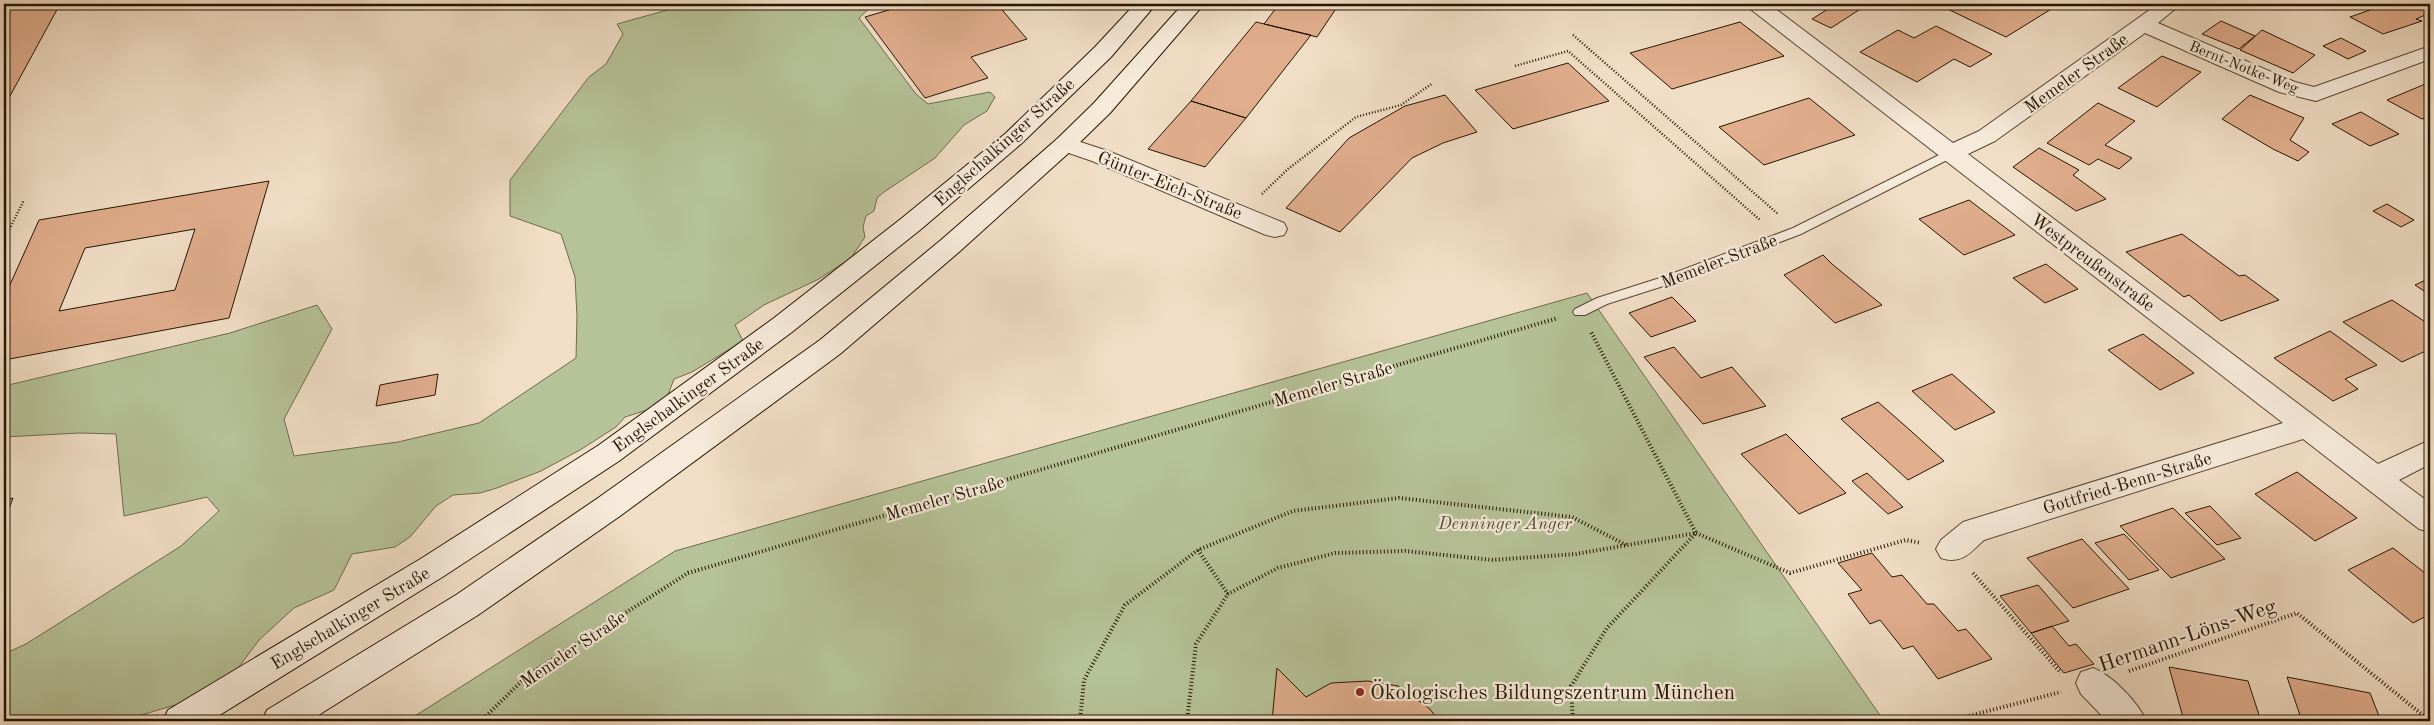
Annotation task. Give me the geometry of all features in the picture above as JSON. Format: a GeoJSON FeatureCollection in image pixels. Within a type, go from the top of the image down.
{"type":"FeatureCollection","features":[{"type":"Feature","properties":{"kind":"street","name":"Englschalkinger Straße"},"geometry":{"type":"LineString","coordinates":[[180,721],[433,567],[609,453],[783,325],[911,224],[1014,138],[1103,52],[1146,4]]}},
{"type":"Feature","properties":{"kind":"street"},"geometry":{"type":"LineString","coordinates":[[279,721],[467,605],[616,501],[830,347],[950,246],[1064,144],[1102,108],[1194,4]]}},
{"type":"Feature","properties":{"kind":"street","name":"Westpreußenstraße"},"geometry":{"type":"LineString","coordinates":[[1756,4],[2430,520]]}},
{"type":"Feature","properties":{"kind":"street","name":"Memeler Straße"},"geometry":{"type":"LineString","coordinates":[[1951,152],[1987,136],[2171,4]]}},
{"type":"Feature","properties":{"kind":"street","name":"Bernt-Notke-Weg"},"geometry":{"type":"LineString","coordinates":[[2143,24],[2287,87],[2316,94],[2430,52]]}},
{"type":"Feature","properties":{"kind":"street","name":"Günter-Eich-Straße"},"geometry":{"type":"LineString","coordinates":[[1064,144],[1100,156],[1275,229]]}},
{"type":"Feature","properties":{"kind":"street","name":"Gottfried-Benn-Straße"},"geometry":{"type":"LineString","coordinates":[[1952,549],[1974,530],[2308,426]]}},
{"type":"Feature","properties":{"kind":"street"},"geometry":{"type":"LineString","coordinates":[[2376,478],[2430,451]]}},
{"type":"Feature","properties":{"kind":"street"},"geometry":{"type":"LineString","coordinates":[[2093,683],[2129,721]]}},
{"type":"Feature","properties":{"kind":"lane","name":"Memeler Straße"},"geometry":{"type":"LineString","coordinates":[[1580,312],[1602,301],[1671,280],[1797,231],[1951,152]]}},
{"type":"Feature","properties":{"kind":"path"},"geometry":{"type":"LineString","coordinates":[[1572,35],[1797,231]]}},
{"type":"Feature","properties":{"kind":"path"},"geometry":{"type":"LineString","coordinates":[[1515,66],[1568,51],[1780,238]]}},
{"type":"Feature","properties":{"kind":"path"},"geometry":{"type":"LineString","coordinates":[[1242,214],[1288,169],[1356,117],[1401,105],[1433,83]]}},
{"type":"Feature","properties":{"kind":"path"},"geometry":{"type":"LineString","coordinates":[[4,240],[24,200]]}},
{"type":"Feature","properties":{"kind":"path"},"geometry":{"type":"LineString","coordinates":[[1580,312],[1696,533]]}},
{"type":"Feature","properties":{"kind":"path","name":"Memeler Straße"},"geometry":{"type":"LineString","coordinates":[[481,721],[528,675],[688,573],[1580,312]]}},
{"type":"Feature","properties":{"kind":"path"},"geometry":{"type":"LineString","coordinates":[[1080,721],[1084,680],[1125,604],[1198,550],[1293,512],[1399,498],[1572,517],[1627,545]]}},
{"type":"Feature","properties":{"kind":"path"},"geometry":{"type":"LineString","coordinates":[[1573,721],[1571,686],[1607,628],[1696,533]]}},
{"type":"Feature","properties":{"kind":"path"},"geometry":{"type":"LineString","coordinates":[[1187,721],[1196,644],[1228,594],[1278,568],[1335,553],[1405,551],[1493,560],[1576,554],[1696,533],[1790,572],[1906,540],[1952,549],[2059,672],[2093,683]]}},
{"type":"Feature","properties":{"kind":"path"},"geometry":{"type":"LineString","coordinates":[[1198,550],[1228,594]]}},
{"type":"Feature","properties":{"kind":"path","name":"Hermann-Löns-Weg"},"geometry":{"type":"LineString","coordinates":[[1949,721],[2093,683],[2297,613],[2430,721]]}},
{"type":"Feature","properties":{"kind":"green space"},"geometry":{"type":"Polygon","coordinates":[[[683,4],[874,4],[859,18],[916,94],[928,104],[990,92],[995,97],[987,111],[964,125],[935,158],[877,198],[874,211],[866,216],[863,227],[865,237],[851,258],[819,279],[764,305],[735,325],[743,341],[692,372],[674,379],[668,395],[650,409],[625,417],[616,427],[580,450],[541,471],[497,488],[480,493],[453,495],[436,506],[410,537],[395,547],[352,554],[334,590],[294,608],[259,640],[233,675],[199,698],[121,721],[4,721],[4,654],[26,644],[181,546],[219,511],[207,497],[124,516],[116,434],[80,433],[4,437],[4,386],[230,333],[317,305],[332,329],[284,419],[294,456],[398,442],[479,423],[576,358],[577,316],[575,277],[561,234],[510,216],[510,180],[589,77],[606,64],[623,34],[617,24],[682,6],[683,4]]]}},
{"type":"Feature","properties":{"kind":"green space","name":"Denninger Anger"},"geometry":{"type":"Polygon","coordinates":[[[1587,293],[1884,721],[407,721],[675,551],[1587,293]]]}},
{"type":"Feature","properties":{"kind":"building"},"geometry":{"type":"Polygon","coordinates":[[[4,4],[60,4],[4,107],[4,4]]]}},
{"type":"Feature","properties":{"kind":"building"},"geometry":{"type":"Polygon","coordinates":[[[909,4],[923,4],[926,8],[941,4],[997,4],[1027,39],[971,57],[988,78],[925,98],[865,17],[909,4]]]}},
{"type":"Feature","properties":{"kind":"building"},"geometry":{"type":"Polygon","coordinates":[[[1279,4],[1339,4],[1317,37],[1264,24],[1279,4]]]}},
{"type":"Feature","properties":{"kind":"building"},"geometry":{"type":"Polygon","coordinates":[[[1836,4],[1853,4],[1862,8],[1831,28],[1812,19],[1836,4]]]}},
{"type":"Feature","properties":{"kind":"building"},"geometry":{"type":"Polygon","coordinates":[[[1937,4],[2043,4],[2053,8],[2006,37],[1937,4]]]}},
{"type":"Feature","properties":{"kind":"building"},"geometry":{"type":"Polygon","coordinates":[[[2387,4],[2430,4],[2430,13],[2416,19],[2422,21],[2383,34],[2350,17],[2387,4]]]}},
{"type":"Feature","properties":{"kind":"building"},"geometry":{"type":"Polygon","coordinates":[[[2221,21],[2255,36],[2239,49],[2202,34],[2221,21]]]}},
{"type":"Feature","properties":{"kind":"building"},"geometry":{"type":"Polygon","coordinates":[[[1256,22],[1311,35],[1246,118],[1191,101],[1256,22]]]}},
{"type":"Feature","properties":{"kind":"building"},"geometry":{"type":"Polygon","coordinates":[[[1740,22],[1784,56],[1672,89],[1630,53],[1740,22]]]}},
{"type":"Feature","properties":{"kind":"building"},"geometry":{"type":"Polygon","coordinates":[[[1936,26],[1992,54],[1970,67],[1954,59],[1917,82],[1860,52],[1898,30],[1914,38],[1936,26]]]}},
{"type":"Feature","properties":{"kind":"building"},"geometry":{"type":"Polygon","coordinates":[[[2262,30],[2315,55],[2293,73],[2240,50],[2262,30]]]}},
{"type":"Feature","properties":{"kind":"building"},"geometry":{"type":"Polygon","coordinates":[[[2341,38],[2366,51],[2348,59],[2323,46],[2341,38]]]}},
{"type":"Feature","properties":{"kind":"building"},"geometry":{"type":"Polygon","coordinates":[[[2162,56],[2201,72],[2157,107],[2118,88],[2162,56]]]}},
{"type":"Feature","properties":{"kind":"building"},"geometry":{"type":"Polygon","coordinates":[[[1568,63],[1609,101],[1513,129],[1475,90],[1568,63]]]}},
{"type":"Feature","properties":{"kind":"building"},"geometry":{"type":"Polygon","coordinates":[[[2430,82],[2430,116],[2422,119],[2387,100],[2430,82]]]}},
{"type":"Feature","properties":{"kind":"building"},"geometry":{"type":"Polygon","coordinates":[[[1445,95],[1477,132],[1443,143],[1412,158],[1340,232],[1286,208],[1349,138],[1405,106],[1445,95]]]}},
{"type":"Feature","properties":{"kind":"building"},"geometry":{"type":"Polygon","coordinates":[[[2250,95],[2304,118],[2290,140],[2309,152],[2298,161],[2273,149],[2222,119],[2250,95]]]}},
{"type":"Feature","properties":{"kind":"building"},"geometry":{"type":"Polygon","coordinates":[[[1809,98],[1855,135],[1764,165],[1719,127],[1809,98]]]}},
{"type":"Feature","properties":{"kind":"building"},"geometry":{"type":"Polygon","coordinates":[[[1191,101],[1246,118],[1205,167],[1148,149],[1191,101]]]}},
{"type":"Feature","properties":{"kind":"building"},"geometry":{"type":"Polygon","coordinates":[[[2098,103],[2135,121],[2105,145],[2132,158],[2119,169],[2098,159],[2089,165],[2047,143],[2098,103]]]}},
{"type":"Feature","properties":{"kind":"building"},"geometry":{"type":"Polygon","coordinates":[[[2361,112],[2399,134],[2370,146],[2332,124],[2361,112]]]}},
{"type":"Feature","properties":{"kind":"building"},"geometry":{"type":"Polygon","coordinates":[[[2039,148],[2079,170],[2073,175],[2106,199],[2076,211],[2013,167],[2039,148]]]}},
{"type":"Feature","properties":{"kind":"building"},"geometry":{"type":"Polygon","coordinates":[[[269,181],[229,318],[4,360],[4,298],[39,220],[269,181]],[[195,229],[85,248],[59,311],[175,290],[195,229]]]}},
{"type":"Feature","properties":{"kind":"building"},"geometry":{"type":"Polygon","coordinates":[[[1969,200],[2015,235],[1964,255],[1919,219],[1969,200]]]}},
{"type":"Feature","properties":{"kind":"building"},"geometry":{"type":"Polygon","coordinates":[[[2387,204],[2414,220],[2401,227],[2373,211],[2387,204]]]}},
{"type":"Feature","properties":{"kind":"building"},"geometry":{"type":"Polygon","coordinates":[[[2182,234],[2239,276],[2245,275],[2279,300],[2221,321],[2189,295],[2184,297],[2126,252],[2182,234]]]}},
{"type":"Feature","properties":{"kind":"building"},"geometry":{"type":"Polygon","coordinates":[[[1823,255],[1882,305],[1835,323],[1784,275],[1823,255]]]}},
{"type":"Feature","properties":{"kind":"building"},"geometry":{"type":"Polygon","coordinates":[[[2046,264],[2078,289],[2045,303],[2013,278],[2046,264]]]}},
{"type":"Feature","properties":{"kind":"building"},"geometry":{"type":"Polygon","coordinates":[[[2430,278],[2430,295],[2415,285],[2430,278]]]}},
{"type":"Feature","properties":{"kind":"building"},"geometry":{"type":"Polygon","coordinates":[[[1672,297],[1696,321],[1651,337],[1629,313],[1672,297]]]}},
{"type":"Feature","properties":{"kind":"building"},"geometry":{"type":"Polygon","coordinates":[[[2392,300],[2430,325],[2430,349],[2402,362],[2343,322],[2392,300]]]}},
{"type":"Feature","properties":{"kind":"building"},"geometry":{"type":"Polygon","coordinates":[[[2330,331],[2377,365],[2345,379],[2358,389],[2333,401],[2274,358],[2330,331]]]}},
{"type":"Feature","properties":{"kind":"building"},"geometry":{"type":"Polygon","coordinates":[[[2143,334],[2194,373],[2160,390],[2108,350],[2143,334]]]}},
{"type":"Feature","properties":{"kind":"building"},"geometry":{"type":"Polygon","coordinates":[[[1674,347],[1701,378],[1732,367],[1766,406],[1703,424],[1644,357],[1674,347]]]}},
{"type":"Feature","properties":{"kind":"building"},"geometry":{"type":"Polygon","coordinates":[[[438,374],[435,395],[376,406],[380,385],[438,374]]]}},
{"type":"Feature","properties":{"kind":"building"},"geometry":{"type":"Polygon","coordinates":[[[1952,374],[1995,412],[1955,430],[1912,391],[1952,374]]]}},
{"type":"Feature","properties":{"kind":"building"},"geometry":{"type":"Polygon","coordinates":[[[1878,402],[1944,461],[1908,480],[1841,419],[1878,402]]]}},
{"type":"Feature","properties":{"kind":"building"},"geometry":{"type":"Polygon","coordinates":[[[1786,434],[1846,493],[1799,514],[1741,454],[1786,434]]]}},
{"type":"Feature","properties":{"kind":"building"},"geometry":{"type":"Polygon","coordinates":[[[2297,472],[2357,518],[2315,541],[2255,494],[2297,472]]]}},
{"type":"Feature","properties":{"kind":"building"},"geometry":{"type":"Polygon","coordinates":[[[1867,473],[1903,507],[1888,514],[1852,481],[1867,473]]]}},
{"type":"Feature","properties":{"kind":"building"},"geometry":{"type":"Polygon","coordinates":[[[13,498],[4,522],[4,500],[13,498]]]}},
{"type":"Feature","properties":{"kind":"building"},"geometry":{"type":"Polygon","coordinates":[[[2210,506],[2241,538],[2217,545],[2185,513],[2210,506]]]}},
{"type":"Feature","properties":{"kind":"building"},"geometry":{"type":"Polygon","coordinates":[[[2173,508],[2225,559],[2171,578],[2120,526],[2173,508]]]}},
{"type":"Feature","properties":{"kind":"building"},"geometry":{"type":"Polygon","coordinates":[[[2124,534],[2159,570],[2129,580],[2095,543],[2124,534]]]}},
{"type":"Feature","properties":{"kind":"building"},"geometry":{"type":"Polygon","coordinates":[[[2082,539],[2129,589],[2073,608],[2027,558],[2082,539]]]}},
{"type":"Feature","properties":{"kind":"building"},"geometry":{"type":"Polygon","coordinates":[[[2393,548],[2430,577],[2430,614],[2413,623],[2348,570],[2393,548]]]}},
{"type":"Feature","properties":{"kind":"building"},"geometry":{"type":"Polygon","coordinates":[[[1872,553],[1892,577],[1902,575],[1927,604],[1934,604],[1958,631],[1966,629],[1992,659],[1938,679],[1913,646],[1903,649],[1880,620],[1870,624],[1848,594],[1862,590],[1838,563],[1872,553]]]}},
{"type":"Feature","properties":{"kind":"building"},"geometry":{"type":"Polygon","coordinates":[[[2038,585],[2069,621],[2031,633],[2000,596],[2038,585]]]}},
{"type":"Feature","properties":{"kind":"building"},"geometry":{"type":"Polygon","coordinates":[[[2052,626],[2069,646],[2076,644],[2094,664],[2064,673],[2031,633],[2052,626]]]}},
{"type":"Feature","properties":{"kind":"building"},"geometry":{"type":"Polygon","coordinates":[[[2169,667],[2248,681],[2261,721],[2184,721],[2169,667]]]}},
{"type":"Feature","properties":{"kind":"building","name":"Ökologisches Bildungszentrum München"},"geometry":{"type":"Polygon","coordinates":[[[1277,668],[1306,697],[1331,683],[1368,681],[1398,686],[1430,709],[1439,721],[1272,721],[1277,668]]]}},
{"type":"Feature","properties":{"kind":"building"},"geometry":{"type":"Polygon","coordinates":[[[2287,677],[2370,693],[2381,721],[2302,721],[2287,677]]]}},
{"type":"Feature","properties":{"kind":"place","name":"Ökologisches Bildungszentrum München"},"geometry":{"type":"Point","coordinates":[1360,692]}}]}
